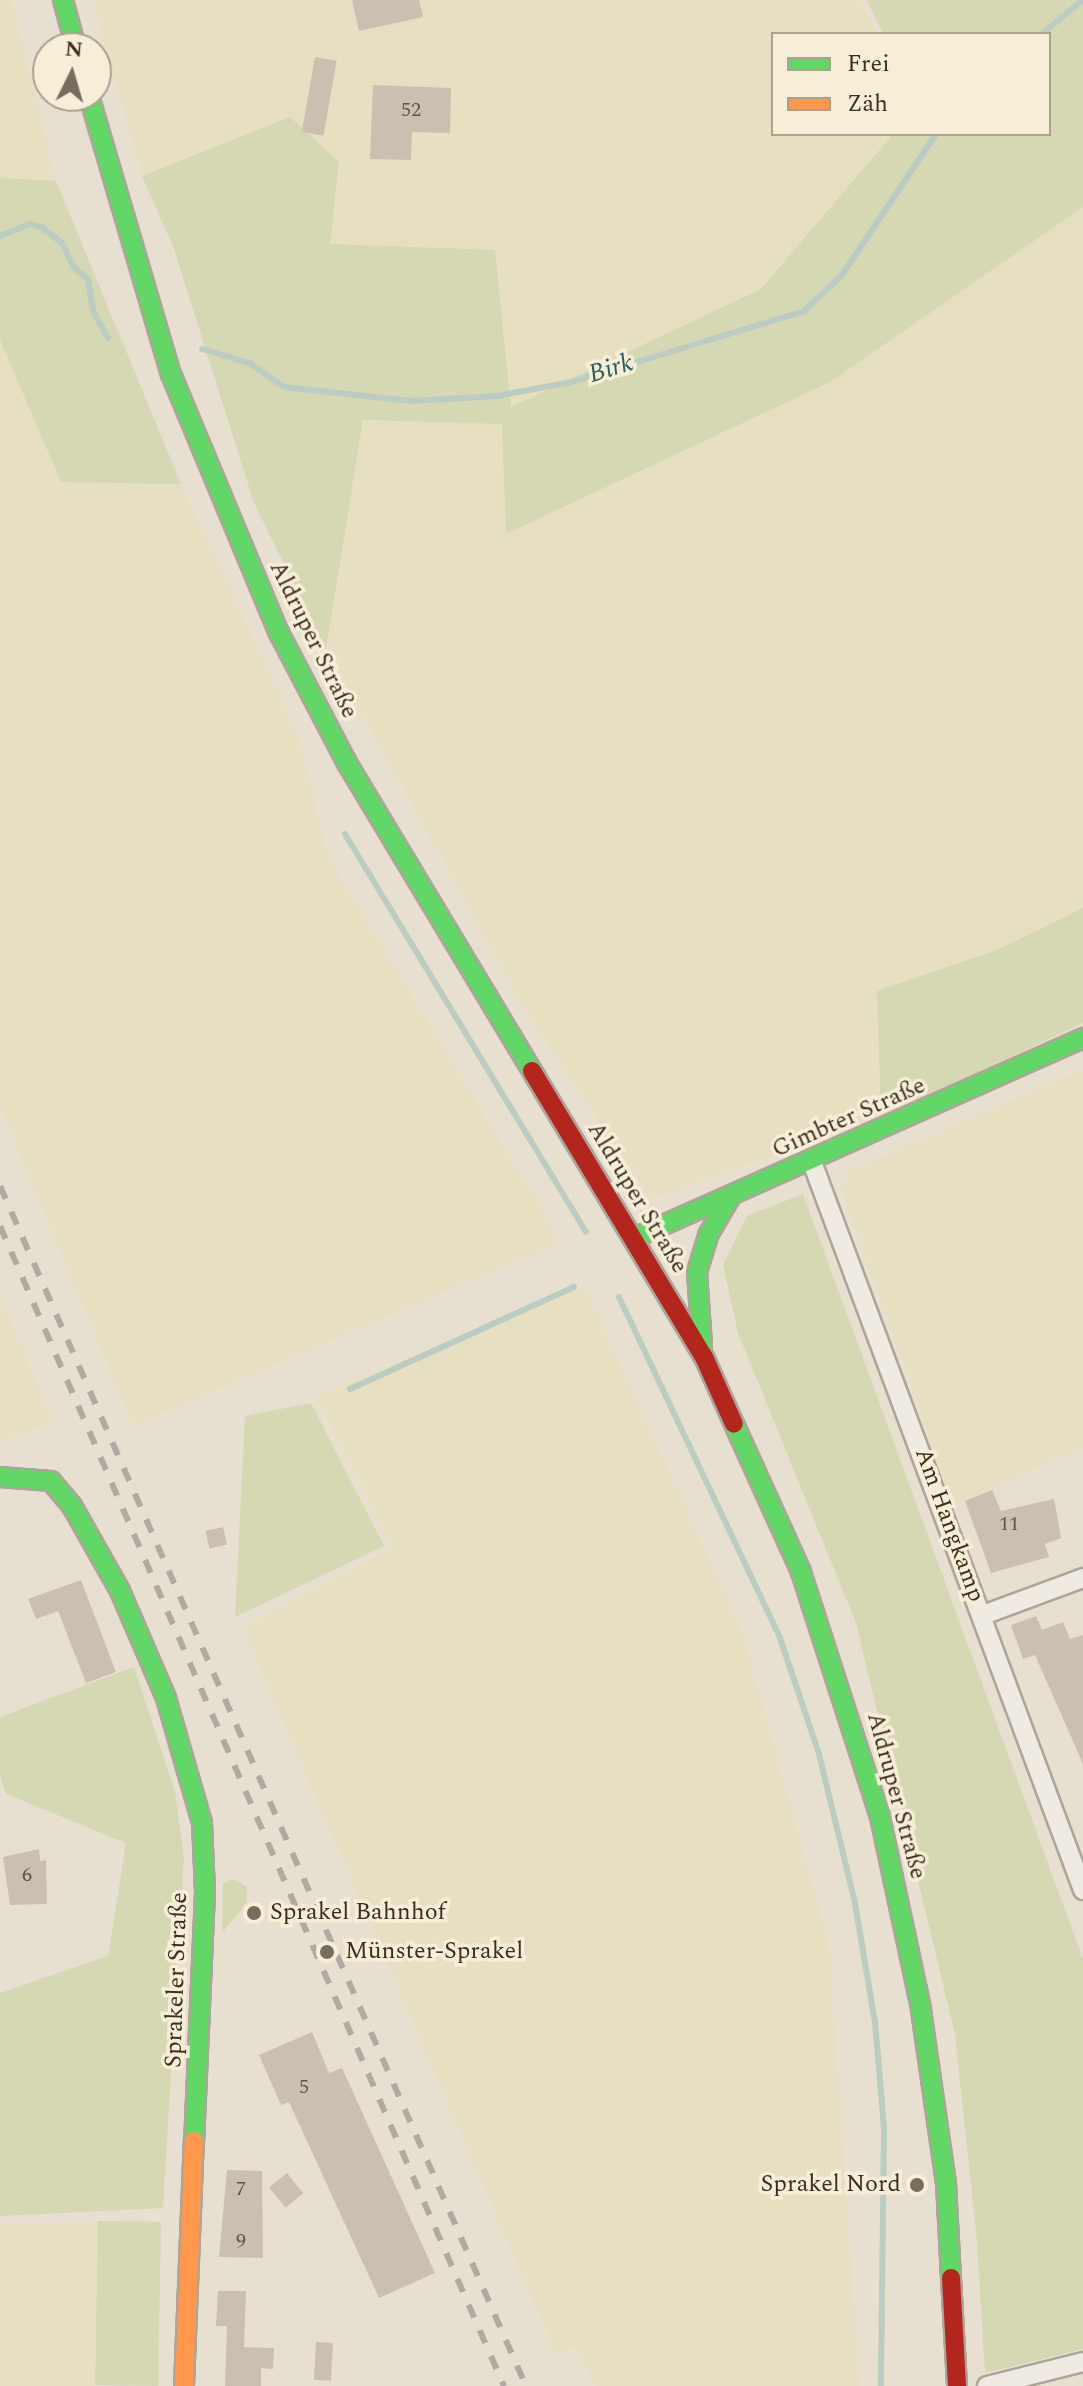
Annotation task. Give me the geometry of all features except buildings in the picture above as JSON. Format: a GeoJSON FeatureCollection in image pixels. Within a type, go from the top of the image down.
{"type":"FeatureCollection","features":[{"type":"Feature","properties":{"kind":"main road"},"geometry":{"type":"LineString","coordinates":[[63,0],[72,32]]}},
{"type":"Feature","properties":{"kind":"main road","name":"Aldruper Straße"},"geometry":{"type":"LineString","coordinates":[[94,112],[171,374],[279,633],[347,763],[704,1357],[801,1572],[880,1817],[909,1942],[937,2108],[957,2386]]}},
{"type":"Feature","properties":{"kind":"main road","name":"Gimbter Straße"},"geometry":{"type":"LineString","coordinates":[[634,1238],[812,1162],[1083,1038]]}},
{"type":"Feature","properties":{"kind":"main road"},"geometry":{"type":"LineString","coordinates":[[704,1357],[697,1272],[708,1235],[731,1196]]}},
{"type":"Feature","properties":{"kind":"main road","name":"Sprakeler Straße"},"geometry":{"type":"LineString","coordinates":[[0,1477],[20,1473],[51,1481],[72,1506],[120,1591],[185,1752],[205,1856],[184,2386]]}},
{"type":"Feature","properties":{"kind":"street","name":"Am Hangkamp"},"geometry":{"type":"LineString","coordinates":[[812,1162],[1083,1890]]}},
{"type":"Feature","properties":{"kind":"street"},"geometry":{"type":"LineString","coordinates":[[983,1615],[1083,1578]]}},
{"type":"Feature","properties":{"kind":"street"},"geometry":{"type":"LineString","coordinates":[[987,2386],[1083,2362]]}},
{"type":"Feature","properties":{"kind":"shaded area"},"geometry":{"type":"Polygon","coordinates":[[[0,0],[12,0],[32,82],[32,112],[39,112],[56,181],[0,178],[0,0]]]}},
{"type":"Feature","properties":{"kind":"shaded area"},"geometry":{"type":"Polygon","coordinates":[[[93,0],[859,0],[877,32],[771,32],[771,136],[891,136],[761,289],[511,407],[494,251],[330,244],[339,162],[290,117],[142,176],[112,68],[112,32],[102,32],[93,0]]]}},
{"type":"Feature","properties":{"kind":"shaded area"},"geometry":{"type":"Polygon","coordinates":[[[1083,207],[1083,908],[997,950],[881,1118],[650,1199],[521,1002],[326,649],[363,420],[503,424],[507,534],[830,382],[1083,207]]]}},
{"type":"Feature","properties":{"kind":"shaded area"},"geometry":{"type":"Polygon","coordinates":[[[0,340],[61,482],[181,484],[299,737],[328,857],[561,1241],[133,1426],[0,1107],[0,340]]]}},
{"type":"Feature","properties":{"kind":"shaded area"},"geometry":{"type":"Polygon","coordinates":[[[1083,1069],[1083,1447],[953,1505],[840,1184],[850,1171],[1083,1069]]]}},
{"type":"Feature","properties":{"kind":"shaded area"},"geometry":{"type":"Polygon","coordinates":[[[584,1285],[742,1632],[829,1944],[859,2386],[595,2386],[577,2346],[556,2354],[243,1628],[394,1547],[317,1396],[584,1285]]]}},
{"type":"Feature","properties":{"kind":"shaded area"},"geometry":{"type":"Polygon","coordinates":[[[0,1296],[53,1422],[0,1442],[0,1296]]]}},
{"type":"Feature","properties":{"kind":"shaded area"},"geometry":{"type":"Polygon","coordinates":[[[0,2224],[98,2224],[98,2386],[0,2386],[0,2224]]]}},
{"type":"Feature","properties":{"kind":"green space"},"geometry":{"type":"Polygon","coordinates":[[[867,0],[1083,0],[1083,207],[830,382],[506,534],[502,424],[363,420],[326,649],[254,503],[174,249],[142,176],[290,117],[339,162],[330,244],[495,250],[511,407],[761,289],[891,136],[1051,136],[1051,32],[882,32],[867,0]]]}},
{"type":"Feature","properties":{"kind":"green space"},"geometry":{"type":"Polygon","coordinates":[[[0,178],[56,181],[181,484],[61,482],[0,340],[0,178]]]}},
{"type":"Feature","properties":{"kind":"green space"},"geometry":{"type":"Polygon","coordinates":[[[1083,908],[1083,1023],[881,1118],[877,991],[997,950],[1083,908]]]}},
{"type":"Feature","properties":{"kind":"green space"},"geometry":{"type":"Polygon","coordinates":[[[803,1194],[1083,1959],[1083,2349],[985,2373],[977,2242],[955,2034],[856,1623],[738,1333],[723,1265],[747,1216],[803,1194]]]}},
{"type":"Feature","properties":{"kind":"green space"},"geometry":{"type":"Polygon","coordinates":[[[311,1403],[384,1546],[235,1617],[245,1416],[311,1403]]]}},
{"type":"Feature","properties":{"kind":"green space"},"geometry":{"type":"Polygon","coordinates":[[[134,1667],[175,1792],[184,1857],[163,2208],[0,2216],[0,1993],[108,1956],[126,1843],[6,1794],[0,1776],[0,1717],[134,1667]]]}},
{"type":"Feature","properties":{"kind":"green space"},"geometry":{"type":"Polygon","coordinates":[[[234,1879],[247,1887],[247,1902],[222,1933],[223,1883],[234,1879]]]}},
{"type":"Feature","properties":{"kind":"green space"},"geometry":{"type":"Polygon","coordinates":[[[98,2221],[161,2222],[158,2386],[95,2385],[98,2221]]]}},
{"type":"Feature","properties":{"kind":"waterway","name":"Birk"},"geometry":{"type":"LineString","coordinates":[[1044,32],[1083,0]]}},
{"type":"Feature","properties":{"kind":"waterway","name":"Birk"},"geometry":{"type":"LineString","coordinates":[[202,349],[249,363],[284,387],[411,401],[497,396],[571,382],[804,311],[842,275],[935,136]]}},
{"type":"Feature","properties":{"kind":"waterway","name":"Birk"},"geometry":{"type":"LineString","coordinates":[[0,236],[30,224],[41,227],[62,243],[74,268],[88,279],[93,311],[108,338]]}},
{"type":"Feature","properties":{"kind":"waterway"},"geometry":{"type":"LineString","coordinates":[[345,834],[586,1232]]}},
{"type":"Feature","properties":{"kind":"waterway"},"geometry":{"type":"LineString","coordinates":[[350,1389],[574,1287]]}},
{"type":"Feature","properties":{"kind":"waterway"},"geometry":{"type":"LineString","coordinates":[[619,1297],[780,1638],[819,1754],[855,1903],[875,2022],[884,2130],[881,2386]]}},
{"type":"Feature","properties":{"kind":"railway"},"geometry":{"type":"LineString","coordinates":[[0,1186],[526,2386]]}},
{"type":"Feature","properties":{"kind":"railway"},"geometry":{"type":"LineString","coordinates":[[0,1226],[504,2386]]}},
{"type":"Feature","properties":{"kind":"traffic: fast"},"geometry":{"type":"LineString","coordinates":[[63,0],[72,32]]}},
{"type":"Feature","properties":{"kind":"traffic: fast"},"geometry":{"type":"LineString","coordinates":[[94,112],[171,374],[279,633],[347,763],[532,1071]]}},
{"type":"Feature","properties":{"kind":"traffic: fast"},"geometry":{"type":"LineString","coordinates":[[634,1238],[1083,1038]]}},
{"type":"Feature","properties":{"kind":"traffic: fast"},"geometry":{"type":"LineString","coordinates":[[702,1345],[697,1272],[708,1235],[731,1196]]}},
{"type":"Feature","properties":{"kind":"traffic: fast"},"geometry":{"type":"LineString","coordinates":[[734,1424],[801,1572],[880,1817],[920,2003],[946,2183],[951,2278]]}},
{"type":"Feature","properties":{"kind":"traffic: fast"},"geometry":{"type":"LineString","coordinates":[[0,1477],[51,1481],[72,1506],[120,1591],[166,1698],[202,1823],[205,1892],[194,2141]]}},
{"type":"Feature","properties":{"kind":"traffic: slow"},"geometry":{"type":"LineString","coordinates":[[184,2386],[194,2141]]}},
{"type":"Feature","properties":{"kind":"traffic: jam"},"geometry":{"type":"LineString","coordinates":[[532,1071],[704,1357],[734,1424]]}},
{"type":"Feature","properties":{"kind":"traffic: jam"},"geometry":{"type":"LineString","coordinates":[[951,2278],[957,2386]]}},
{"type":"Feature","properties":{"kind":"place","name":"Sprakel Bahnhof"},"geometry":{"type":"Point","coordinates":[254,1913]}},
{"type":"Feature","properties":{"kind":"place","name":"Münster-Sprakel"},"geometry":{"type":"Point","coordinates":[327,1952]}},
{"type":"Feature","properties":{"kind":"place","name":"Sprakel Nord"},"geometry":{"type":"Point","coordinates":[917,2185]}}]}
